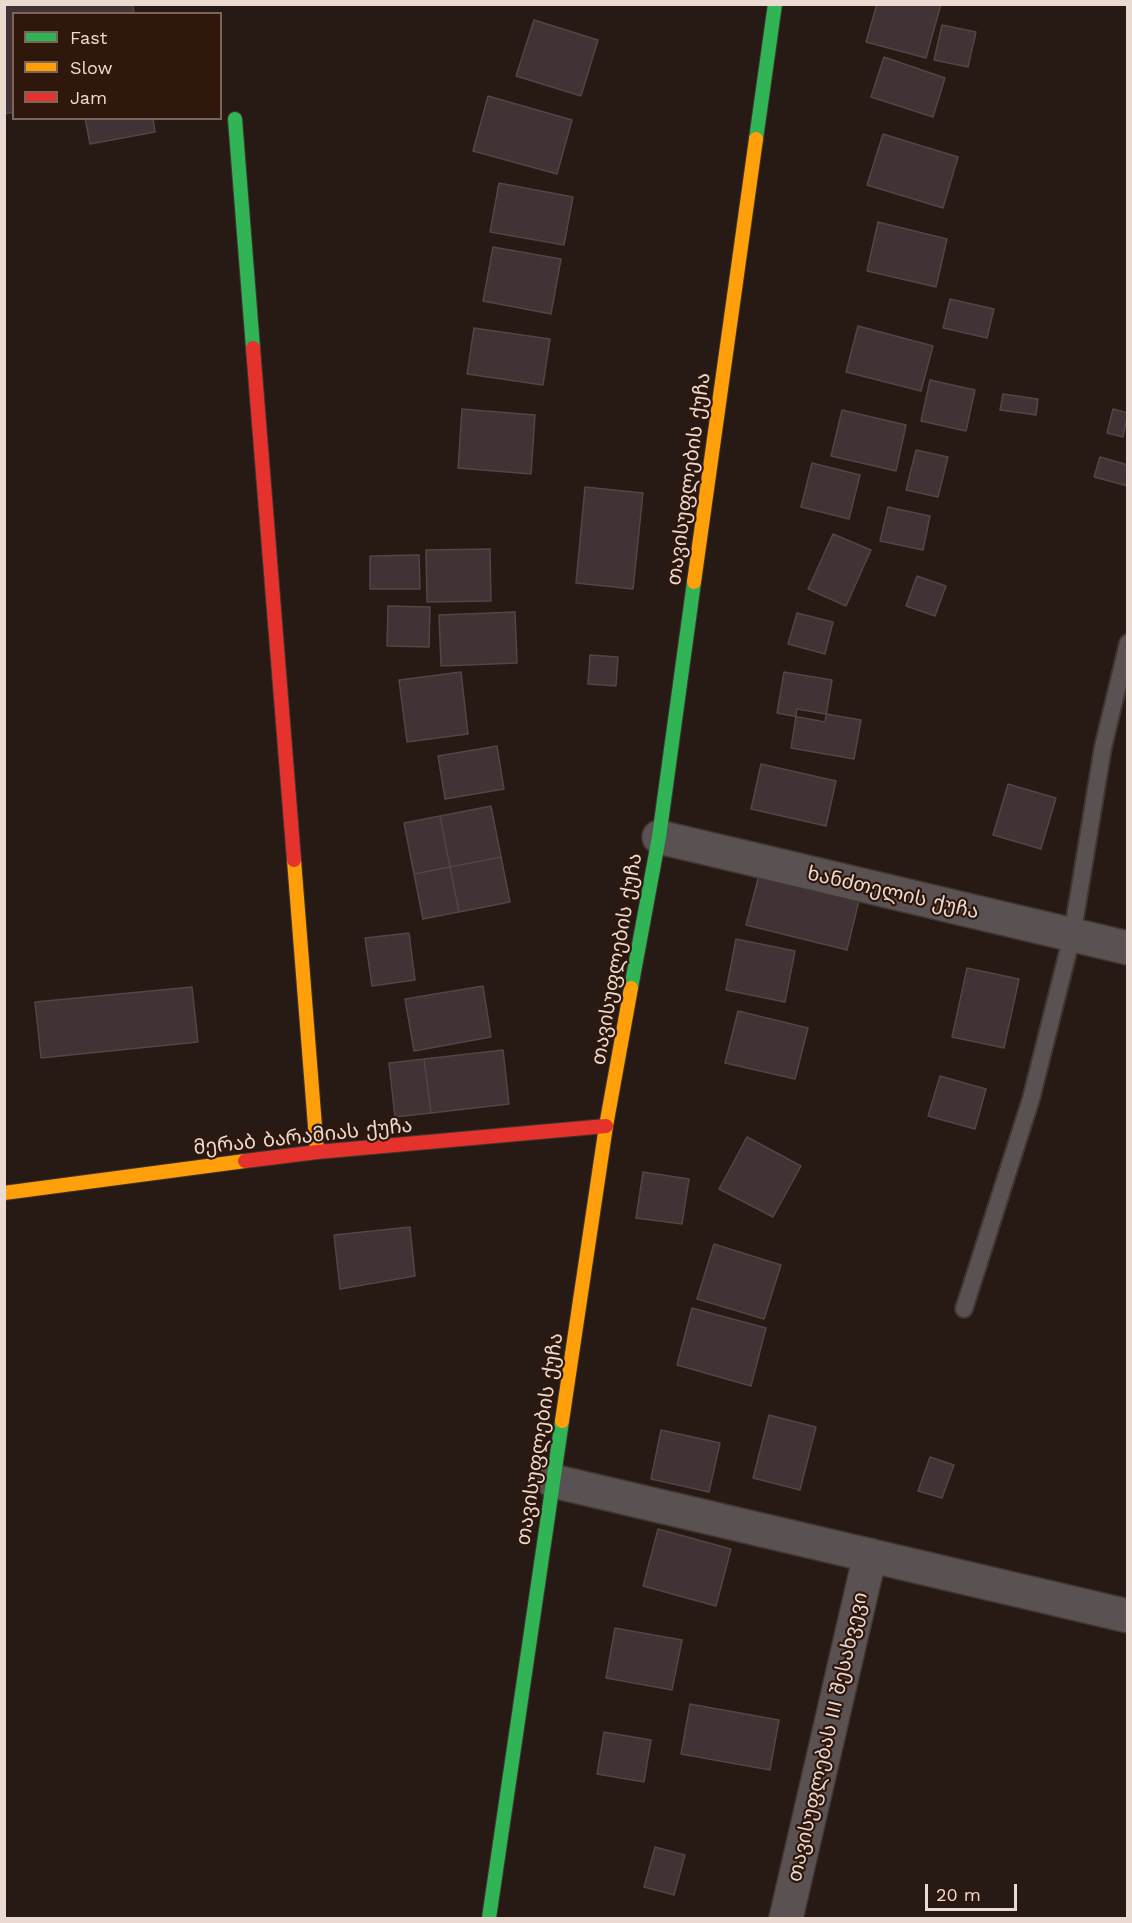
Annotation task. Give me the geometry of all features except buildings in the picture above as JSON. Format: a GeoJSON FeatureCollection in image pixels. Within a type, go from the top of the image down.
{"type":"FeatureCollection","features":[{"type":"Feature","properties":{"kind":"main road","name":"თავისუფლების ქუჩა"},"geometry":{"type":"LineString","coordinates":[[489,1918],[606,1126],[659,837],[775,4]]}},
{"type":"Feature","properties":{"kind":"main road"},"geometry":{"type":"LineString","coordinates":[[235,119],[317,1152]]}},
{"type":"Feature","properties":{"kind":"main road","name":"მერაბ ბარამიას ქუჩა"},"geometry":{"type":"LineString","coordinates":[[4,1193],[317,1152],[606,1126]]}},
{"type":"Feature","properties":{"kind":"street","name":"ხანძთელის ქუჩა"},"geometry":{"type":"LineString","coordinates":[[659,837],[1128,948]]}},
{"type":"Feature","properties":{"kind":"street"},"geometry":{"type":"LineString","coordinates":[[554,1481],[1128,1616]]}},
{"type":"Feature","properties":{"kind":"street","name":"თავისუფლებას III შესახვევი"},"geometry":{"type":"LineString","coordinates":[[786,1918],[870,1555]]}},
{"type":"Feature","properties":{"kind":"lane"},"geometry":{"type":"LineString","coordinates":[[964,1309],[1031,1099],[1072,936],[1103,747],[1128,643]]}},
{"type":"Feature","properties":{"kind":"traffic: fast"},"geometry":{"type":"LineString","coordinates":[[756,139],[775,4]]}},
{"type":"Feature","properties":{"kind":"traffic: fast"},"geometry":{"type":"LineString","coordinates":[[235,119],[253,348]]}},
{"type":"Feature","properties":{"kind":"traffic: fast"},"geometry":{"type":"LineString","coordinates":[[631,988],[659,837],[694,582]]}},
{"type":"Feature","properties":{"kind":"traffic: fast"},"geometry":{"type":"LineString","coordinates":[[489,1918],[562,1421]]}},
{"type":"Feature","properties":{"kind":"traffic: slow"},"geometry":{"type":"LineString","coordinates":[[694,582],[756,139]]}},
{"type":"Feature","properties":{"kind":"traffic: slow"},"geometry":{"type":"LineString","coordinates":[[294,860],[317,1152]]}},
{"type":"Feature","properties":{"kind":"traffic: slow"},"geometry":{"type":"LineString","coordinates":[[562,1421],[606,1126],[631,988]]}},
{"type":"Feature","properties":{"kind":"traffic: slow"},"geometry":{"type":"LineString","coordinates":[[4,1193],[245,1161]]}},
{"type":"Feature","properties":{"kind":"traffic: jam"},"geometry":{"type":"LineString","coordinates":[[253,348],[294,860]]}},
{"type":"Feature","properties":{"kind":"traffic: jam"},"geometry":{"type":"LineString","coordinates":[[245,1161],[317,1152],[606,1126]]}}]}
